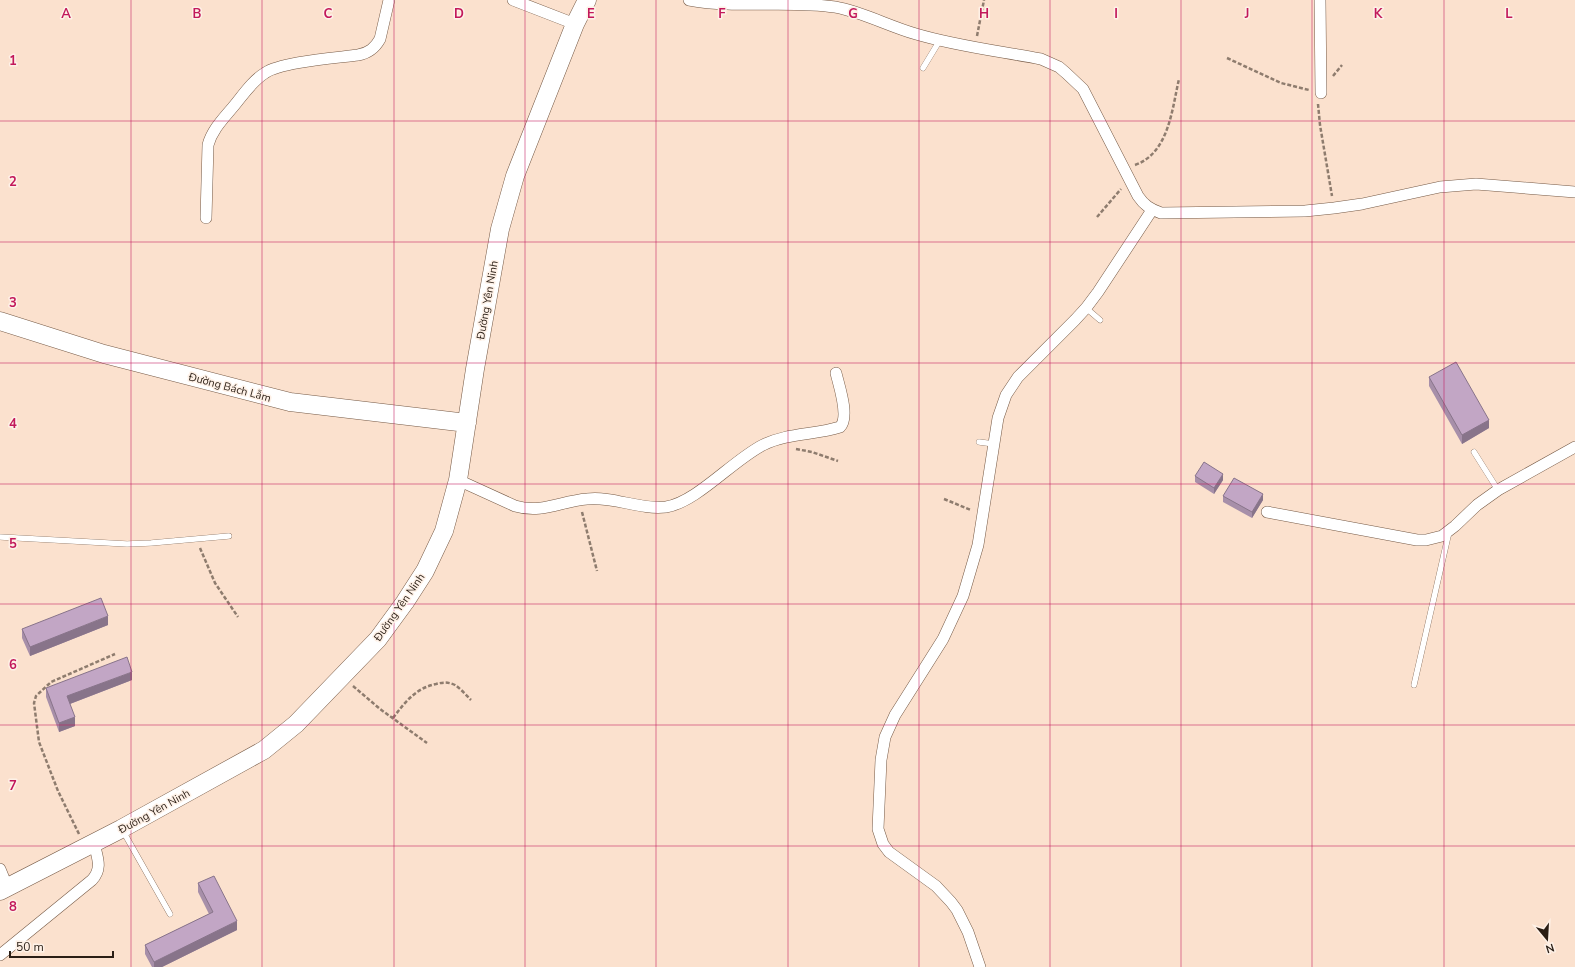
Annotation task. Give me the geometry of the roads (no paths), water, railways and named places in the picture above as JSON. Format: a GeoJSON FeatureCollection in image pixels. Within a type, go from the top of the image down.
{"type":"FeatureCollection","features":[{"type":"Feature","properties":{"kind":"main road","name":"Đường Yên Ninh"},"geometry":{"type":"LineString","coordinates":[[4,889],[121,829],[264,750],[296,724],[342,676],[378,638],[405,602],[425,571],[444,531],[458,480],[485,307],[500,229],[515,176],[575,24],[587,0]]}},
{"type":"Feature","properties":{"kind":"main road","name":"Đường Bách Lẫm"},"geometry":{"type":"LineString","coordinates":[[0,321],[104,354],[290,402],[466,423]]}},
{"type":"Feature","properties":{"kind":"street"},"geometry":{"type":"LineString","coordinates":[[206,218],[208,145],[210,139],[216,128],[255,81],[265,73],[277,67],[369,52],[380,39],[389,0]]}},
{"type":"Feature","properties":{"kind":"street"},"geometry":{"type":"LineString","coordinates":[[513,0],[575,24]]}},
{"type":"Feature","properties":{"kind":"street"},"geometry":{"type":"LineString","coordinates":[[689,0],[724,4],[836,8],[860,14],[900,29],[940,40],[1041,59],[1059,67],[1083,90],[1141,201],[1152,210],[1166,213],[1305,211],[1334,208],[1456,185],[1493,184],[1575,192]]}},
{"type":"Feature","properties":{"kind":"street"},"geometry":{"type":"LineString","coordinates":[[1320,0],[1321,92]]}},
{"type":"Feature","properties":{"kind":"street"},"geometry":{"type":"LineString","coordinates":[[980,967],[968,932],[957,910],[951,902],[936,886],[889,852],[883,844],[878,829],[881,760],[885,737],[895,715],[943,639],[954,617],[970,576],[978,545],[994,444],[1002,406],[1011,386],[1086,308],[1152,210]]}},
{"type":"Feature","properties":{"kind":"street"},"geometry":{"type":"LineString","coordinates":[[458,480],[525,509],[539,509],[579,500],[604,498],[652,507],[665,507],[688,498],[765,444],[785,438],[840,427],[845,420],[836,372]]}},
{"type":"Feature","properties":{"kind":"street"},"geometry":{"type":"LineString","coordinates":[[1267,512],[1417,540],[1435,539],[1449,532],[1477,505],[1498,490],[1575,447]]}},
{"type":"Feature","properties":{"kind":"street"},"geometry":{"type":"LineString","coordinates":[[0,955],[98,874],[99,865],[90,845]]}},
{"type":"Feature","properties":{"kind":"street"},"geometry":{"type":"LineString","coordinates":[[0,870],[4,889]]}},
{"type":"Feature","properties":{"kind":"lane"},"geometry":{"type":"LineString","coordinates":[[922,68],[940,40]]}},
{"type":"Feature","properties":{"kind":"lane"},"geometry":{"type":"LineString","coordinates":[[1086,308],[1100,320]]}},
{"type":"Feature","properties":{"kind":"lane"},"geometry":{"type":"LineString","coordinates":[[979,442],[994,444]]}},
{"type":"Feature","properties":{"kind":"lane"},"geometry":{"type":"LineString","coordinates":[[1474,452],[1498,490]]}},
{"type":"Feature","properties":{"kind":"lane"},"geometry":{"type":"LineString","coordinates":[[1414,685],[1449,532]]}},
{"type":"Feature","properties":{"kind":"lane"},"geometry":{"type":"LineString","coordinates":[[0,538],[127,544],[229,536]]}},
{"type":"Feature","properties":{"kind":"lane"},"geometry":{"type":"LineString","coordinates":[[121,829],[170,914]]}}]}
